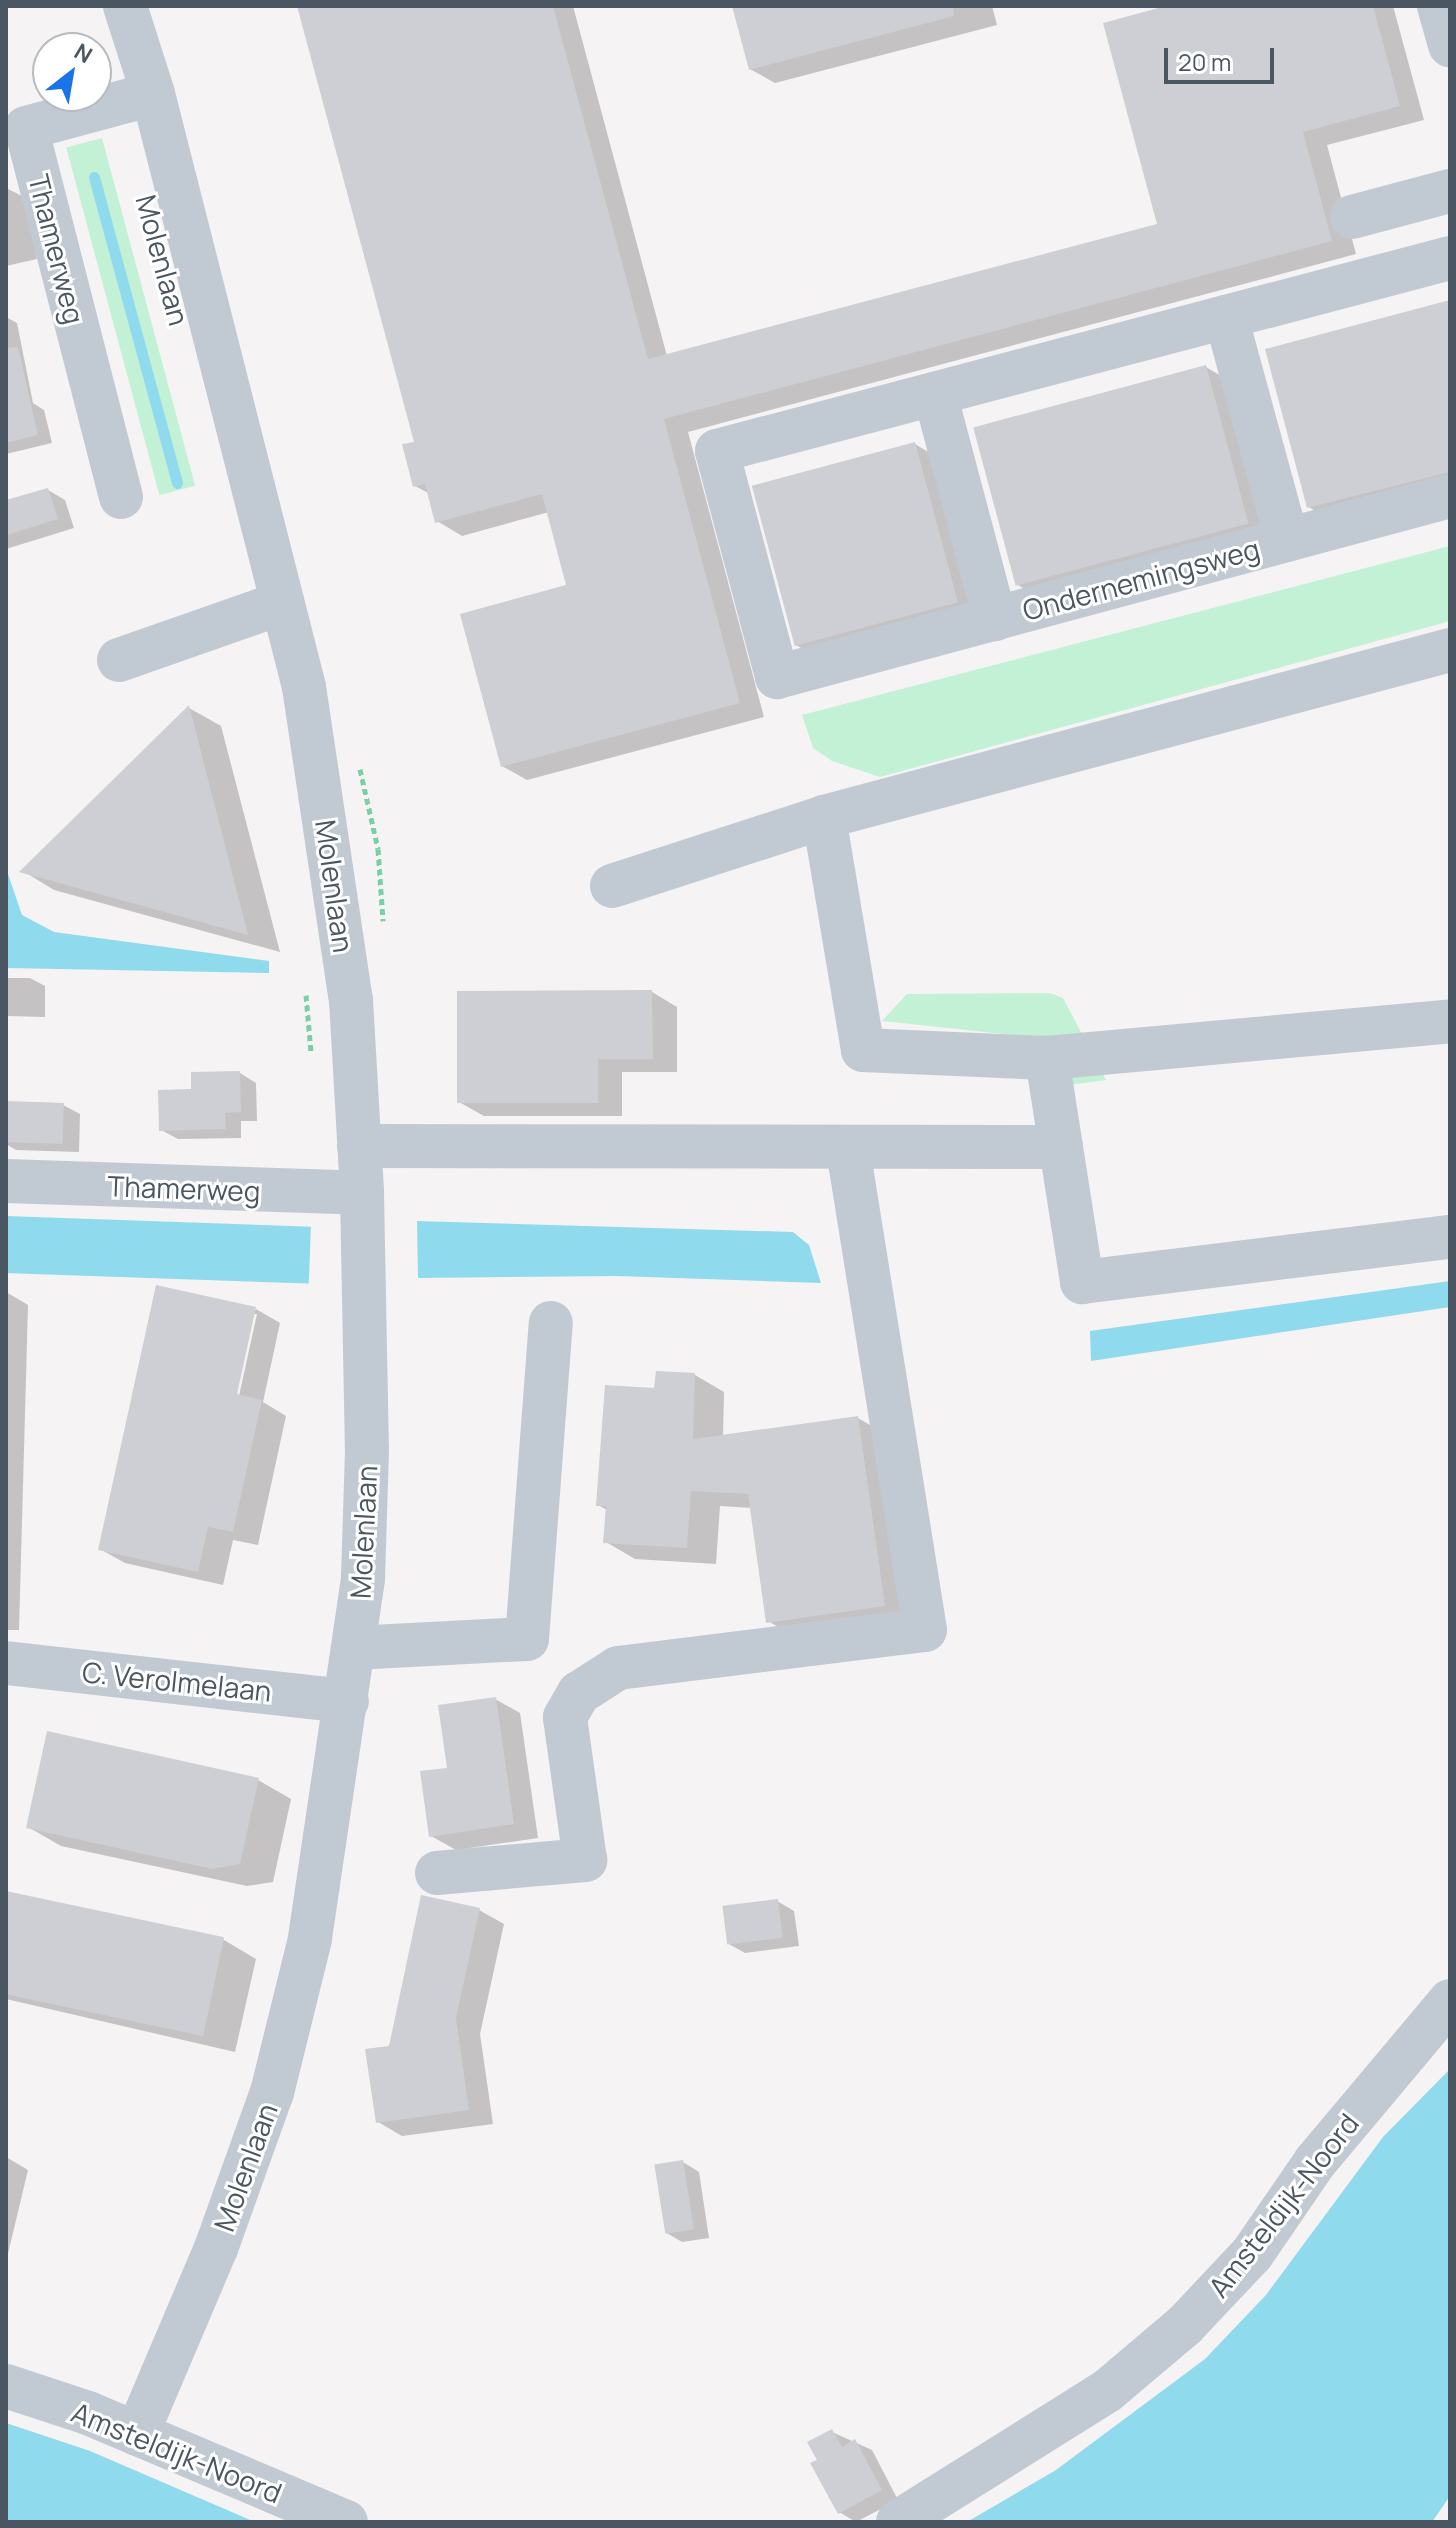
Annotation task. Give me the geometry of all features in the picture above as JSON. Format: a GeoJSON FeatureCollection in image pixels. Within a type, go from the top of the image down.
{"type":"FeatureCollection","features":[{"type":"Feature","properties":{"kind":"street","name":"Molenlaan"},"geometry":{"type":"LineString","coordinates":[[125,6],[153,94],[304,687],[351,1000],[362,1193],[367,1450],[363,1579],[310,1939],[272,2092],[216,2248],[137,2434]]}},
{"type":"Feature","properties":{"kind":"street"},"geometry":{"type":"LineString","coordinates":[[1439,6],[1450,45]]}},
{"type":"Feature","properties":{"kind":"street","name":"Thamerweg"},"geometry":{"type":"LineString","coordinates":[[121,497],[26,128],[153,94]]}},
{"type":"Feature","properties":{"kind":"street"},"geometry":{"type":"LineString","coordinates":[[1352,217],[1450,191]]}},
{"type":"Feature","properties":{"kind":"street","name":"Ondernemingsweg"},"geometry":{"type":"LineString","coordinates":[[1450,258],[717,451],[777,677],[1450,496]]}},
{"type":"Feature","properties":{"kind":"street","name":"Ondernemingsweg"},"geometry":{"type":"LineString","coordinates":[[1226,317],[1287,540]]}},
{"type":"Feature","properties":{"kind":"street","name":"Ondernemingsweg"},"geometry":{"type":"LineString","coordinates":[[935,394],[995,619]]}},
{"type":"Feature","properties":{"kind":"street"},"geometry":{"type":"LineString","coordinates":[[119,660],[282,603]]}},
{"type":"Feature","properties":{"kind":"street"},"geometry":{"type":"LineString","coordinates":[[612,886],[824,817],[1450,650]]}},
{"type":"Feature","properties":{"kind":"street"},"geometry":{"type":"LineString","coordinates":[[824,817],[863,1050],[1047,1058],[1450,1021]]}},
{"type":"Feature","properties":{"kind":"street"},"geometry":{"type":"LineString","coordinates":[[1047,1058],[1082,1282],[1450,1237]]}},
{"type":"Feature","properties":{"kind":"street"},"geometry":{"type":"LineString","coordinates":[[359,1146],[1061,1147]]}},
{"type":"Feature","properties":{"kind":"street"},"geometry":{"type":"LineString","coordinates":[[437,1873],[585,1860],[565,1717],[579,1693],[618,1668],[925,1630],[848,1147]]}},
{"type":"Feature","properties":{"kind":"street","name":"Thamerweg"},"geometry":{"type":"LineString","coordinates":[[6,1181],[362,1193]]}},
{"type":"Feature","properties":{"kind":"street"},"geometry":{"type":"LineString","coordinates":[[354,1648],[527,1639],[551,1323]]}},
{"type":"Feature","properties":{"kind":"street","name":"C. Verolmelaan"},"geometry":{"type":"LineString","coordinates":[[6,1663],[347,1701]]}},
{"type":"Feature","properties":{"kind":"street","name":"Amsteldijk-Noord"},"geometry":{"type":"LineString","coordinates":[[898,2522],[1107,2391],[1185,2325],[1252,2225],[1315,2162],[1450,2001]]}},
{"type":"Feature","properties":{"kind":"street","name":"Amsteldijk-Noord"},"geometry":{"type":"LineString","coordinates":[[6,2386],[137,2434],[346,2522]]}},
{"type":"Feature","properties":{"kind":"path","name":"Molenlaan"},"geometry":{"type":"LineString","coordinates":[[306,982],[312,1057]]}},
{"type":"Feature","properties":{"kind":"green space"},"geometry":{"type":"Polygon","coordinates":[[[102,138],[195,486],[159,495],[66,148],[102,138]]]}},
{"type":"Feature","properties":{"kind":"green space"},"geometry":{"type":"Polygon","coordinates":[[[1450,546],[1450,621],[880,777],[832,761],[813,748],[802,715],[1450,546]]]}},
{"type":"Feature","properties":{"kind":"green space"},"geometry":{"type":"Polygon","coordinates":[[[1050,993],[1063,998],[1106,1080],[1060,1086],[1032,1037],[882,1021],[907,994],[1050,993]]]}},
{"type":"Feature","properties":{"kind":"water"},"geometry":{"type":"Polygon","coordinates":[[[6,868],[22,915],[54,932],[269,961],[269,973],[6,968],[6,868]]]}},
{"type":"Feature","properties":{"kind":"water"},"geometry":{"type":"Polygon","coordinates":[[[6,1216],[311,1227],[309,1284],[6,1273],[6,1216]]]}},
{"type":"Feature","properties":{"kind":"water"},"geometry":{"type":"Polygon","coordinates":[[[417,1221],[793,1232],[809,1245],[821,1283],[617,1276],[418,1278],[417,1221]]]}},
{"type":"Feature","properties":{"kind":"water"},"geometry":{"type":"Polygon","coordinates":[[[1450,1281],[1450,1307],[1091,1361],[1090,1331],[1450,1281]]]}},
{"type":"Feature","properties":{"kind":"water"},"geometry":{"type":"Polygon","coordinates":[[[1450,2069],[1450,2496],[1432,2522],[967,2522],[1056,2470],[1205,2359],[1266,2295],[1383,2137],[1450,2069]]]}},
{"type":"Feature","properties":{"kind":"water"},"geometry":{"type":"Polygon","coordinates":[[[6,2423],[90,2451],[255,2522],[6,2522],[6,2423]]]}},
{"type":"Feature","properties":{"kind":"building"},"geometry":{"type":"Polygon","coordinates":[[[297,6],[553,6],[648,359],[1157,224],[1103,23],[1166,6],[1373,6],[1400,106],[1303,132],[1332,241],[664,419],[740,703],[501,767],[460,614],[566,585],[542,494],[435,523],[425,484],[413,487],[402,444],[414,442],[297,6]]]}},
{"type":"Feature","properties":{"kind":"building"},"geometry":{"type":"Polygon","coordinates":[[[732,6],[953,6],[954,16],[749,70],[732,6]]]}},
{"type":"Feature","properties":{"kind":"building"},"geometry":{"type":"Polygon","coordinates":[[[1450,300],[1450,472],[1307,508],[1265,349],[1450,300]]]}},
{"type":"Feature","properties":{"kind":"building"},"geometry":{"type":"Polygon","coordinates":[[[18,347],[38,435],[6,443],[6,348],[18,347]]]}},
{"type":"Feature","properties":{"kind":"building"},"geometry":{"type":"Polygon","coordinates":[[[1206,365],[1248,523],[1016,586],[973,427],[1206,365]]]}},
{"type":"Feature","properties":{"kind":"building"},"geometry":{"type":"Polygon","coordinates":[[[915,442],[958,602],[795,646],[752,486],[915,442]]]}},
{"type":"Feature","properties":{"kind":"building"},"geometry":{"type":"Polygon","coordinates":[[[48,488],[58,519],[6,535],[6,500],[48,488]]]}},
{"type":"Feature","properties":{"kind":"building"},"geometry":{"type":"Polygon","coordinates":[[[189,705],[248,935],[19,872],[189,705]]]}},
{"type":"Feature","properties":{"kind":"building"},"geometry":{"type":"Polygon","coordinates":[[[652,990],[653,1059],[598,1059],[598,1103],[457,1103],[457,991],[652,990]]]}},
{"type":"Feature","properties":{"kind":"building"},"geometry":{"type":"Polygon","coordinates":[[[240,1071],[241,1112],[225,1113],[226,1129],[159,1131],[158,1090],[191,1089],[191,1072],[240,1071]]]}},
{"type":"Feature","properties":{"kind":"building"},"geometry":{"type":"Polygon","coordinates":[[[6,1101],[64,1103],[63,1144],[6,1142],[6,1101]]]}},
{"type":"Feature","properties":{"kind":"building"},"geometry":{"type":"Polygon","coordinates":[[[156,1285],[256,1307],[237,1394],[262,1400],[233,1532],[208,1527],[198,1572],[98,1550],[156,1285]]]}},
{"type":"Feature","properties":{"kind":"building"},"geometry":{"type":"Polygon","coordinates":[[[656,1371],[695,1373],[693,1439],[858,1416],[885,1606],[766,1623],[748,1494],[691,1491],[687,1548],[603,1543],[606,1506],[596,1506],[605,1385],[654,1388],[656,1371]]]}},
{"type":"Feature","properties":{"kind":"building"},"geometry":{"type":"Polygon","coordinates":[[[496,1697],[514,1824],[429,1837],[420,1771],[447,1768],[438,1705],[496,1697]]]}},
{"type":"Feature","properties":{"kind":"building"},"geometry":{"type":"Polygon","coordinates":[[[47,1731],[259,1778],[240,1864],[212,1869],[26,1828],[47,1731]]]}},
{"type":"Feature","properties":{"kind":"building"},"geometry":{"type":"Polygon","coordinates":[[[6,1891],[224,1937],[203,2036],[6,1994],[6,1891]]]}},
{"type":"Feature","properties":{"kind":"building"},"geometry":{"type":"Polygon","coordinates":[[[421,1895],[480,1908],[456,2018],[469,2110],[376,2123],[365,2049],[389,2046],[421,1895]]]}},
{"type":"Feature","properties":{"kind":"building"},"geometry":{"type":"Polygon","coordinates":[[[778,1899],[783,1938],[727,1945],[722,1906],[778,1899]]]}},
{"type":"Feature","properties":{"kind":"building"},"geometry":{"type":"Polygon","coordinates":[[[683,2160],[694,2229],[665,2234],[654,2165],[683,2160]]]}},
{"type":"Feature","properties":{"kind":"building"},"geometry":{"type":"Polygon","coordinates":[[[832,2429],[842,2447],[855,2439],[882,2490],[838,2514],[810,2463],[817,2460],[807,2442],[832,2429]]]}},
{"type":"Feature","properties":{"kind":"waterway"},"geometry":{"type":"LineString","coordinates":[[94,177],[177,483]]}}]}
